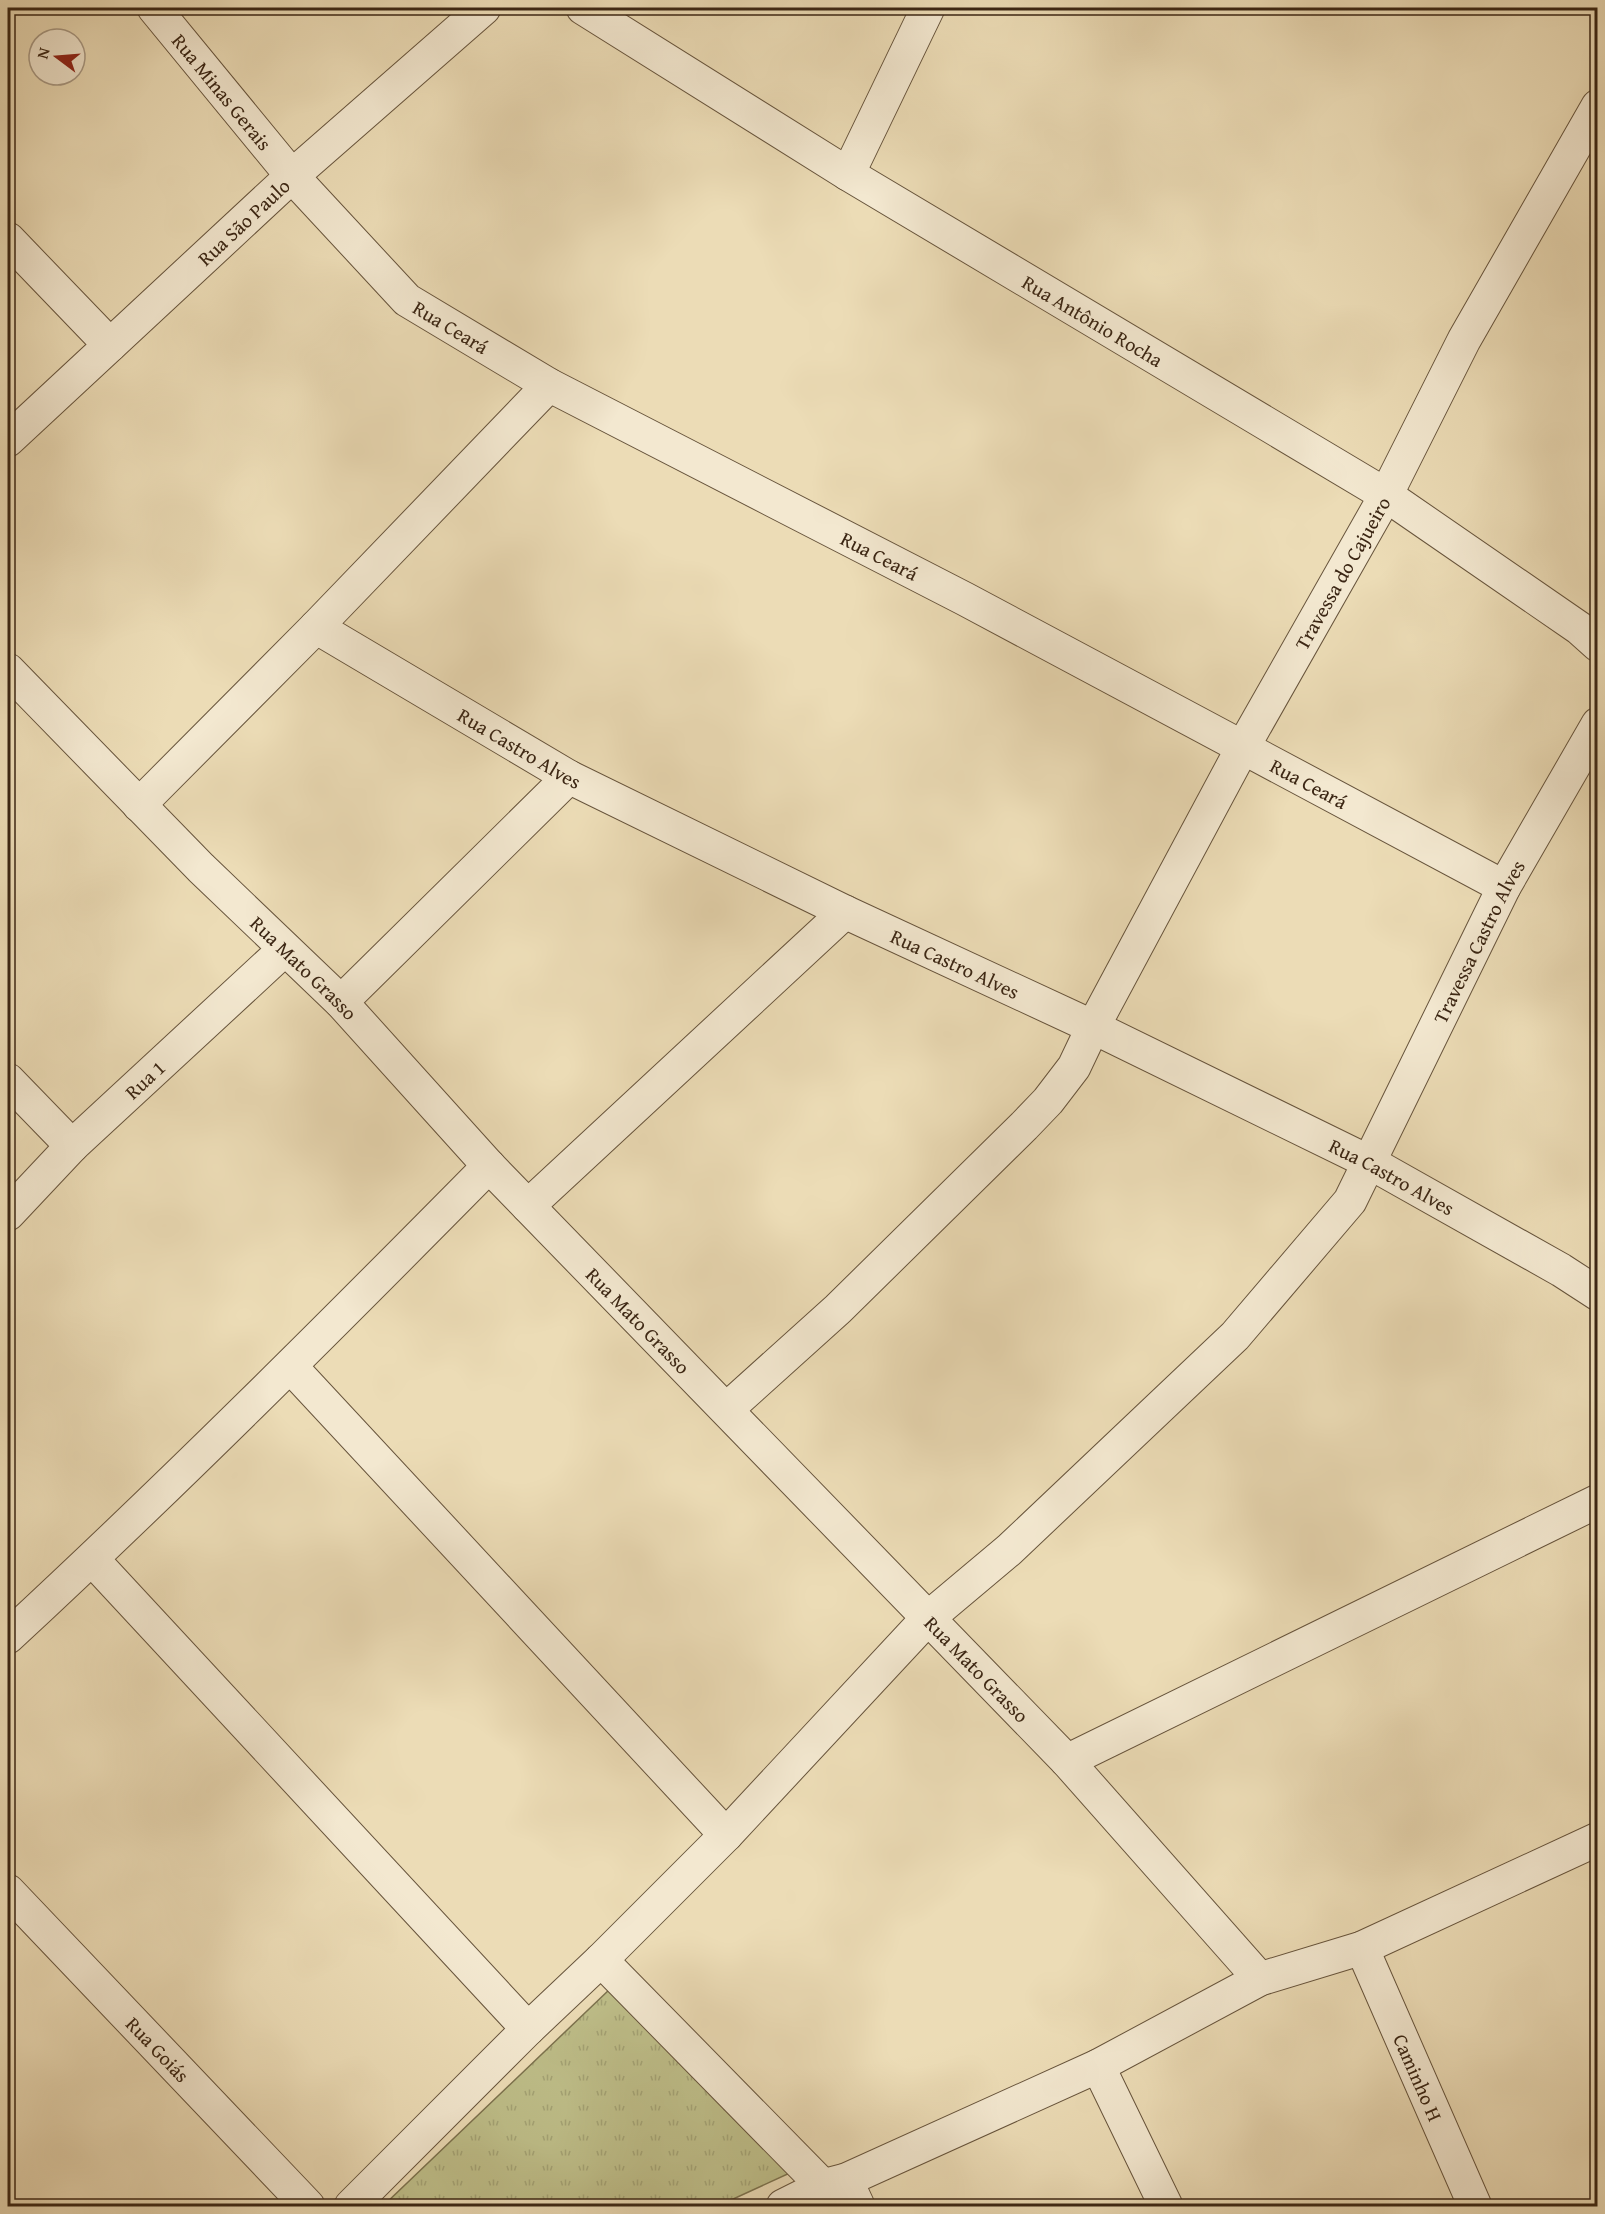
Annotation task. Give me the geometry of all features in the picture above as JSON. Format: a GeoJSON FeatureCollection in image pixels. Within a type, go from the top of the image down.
{"type":"FeatureCollection","features":[{"type":"Feature","properties":{"kind":"street","name":"Rua Minas Gerais"},"geometry":{"type":"LineString","coordinates":[[154,8],[292,176]]}},
{"type":"Feature","properties":{"kind":"street","name":"Rua São Paulo"},"geometry":{"type":"LineString","coordinates":[[8,440],[292,176],[484,8]]}},
{"type":"Feature","properties":{"kind":"street","name":"Rua Antônio Rocha"},"geometry":{"type":"LineString","coordinates":[[583,8],[848,174],[1386,495],[1579,628],[1598,645]]}},
{"type":"Feature","properties":{"kind":"street"},"geometry":{"type":"LineString","coordinates":[[848,174],[928,8]]}},
{"type":"Feature","properties":{"kind":"street","name":"Travessa do Cajueiro"},"geometry":{"type":"LineString","coordinates":[[727,1409],[838,1309],[1048,1101],[1074,1066],[1243,747],[1386,495],[1464,340],[1598,106]]}},
{"type":"Feature","properties":{"kind":"street","name":"Rua Ceará"},"geometry":{"type":"LineString","coordinates":[[292,176],[407,300],[549,385],[954,594],[1504,887]]}},
{"type":"Feature","properties":{"kind":"street"},"geometry":{"type":"LineString","coordinates":[[8,239],[110,345]]}},
{"type":"Feature","properties":{"kind":"street"},"geometry":{"type":"LineString","coordinates":[[139,805],[316,627],[549,385]]}},
{"type":"Feature","properties":{"kind":"street","name":"Rua Castro Alves"},"geometry":{"type":"LineString","coordinates":[[316,627],[569,777],[1089,1034],[1369,1162],[1561,1270],[1598,1294]]}},
{"type":"Feature","properties":{"kind":"street","name":"Rua Mato Grasso"},"geometry":{"type":"LineString","coordinates":[[8,670],[201,868],[341,1002],[489,1166],[1067,1761],[1260,1979]]}},
{"type":"Feature","properties":{"kind":"street","name":"Travessa Castro Alves"},"geometry":{"type":"LineString","coordinates":[[351,2206],[726,1835],[928,1618],[1009,1550],[1235,1336],[1350,1201],[1504,887],[1598,724]]}},
{"type":"Feature","properties":{"kind":"street"},"geometry":{"type":"LineString","coordinates":[[341,1002],[569,777]]}},
{"type":"Feature","properties":{"kind":"street"},"geometry":{"type":"LineString","coordinates":[[528,1206],[844,912]]}},
{"type":"Feature","properties":{"kind":"street","name":"Rua 1"},"geometry":{"type":"LineString","coordinates":[[8,1214],[72,1146],[285,948]]}},
{"type":"Feature","properties":{"kind":"street"},"geometry":{"type":"LineString","coordinates":[[8,1080],[72,1146]]}},
{"type":"Feature","properties":{"kind":"street"},"geometry":{"type":"LineString","coordinates":[[8,1637],[291,1367],[489,1166]]}},
{"type":"Feature","properties":{"kind":"street"},"geometry":{"type":"LineString","coordinates":[[291,1367],[726,1835]]}},
{"type":"Feature","properties":{"kind":"street"},"geometry":{"type":"LineString","coordinates":[[1067,1761],[1598,1501]]}},
{"type":"Feature","properties":{"kind":"street"},"geometry":{"type":"LineString","coordinates":[[92,1559],[528,2029]]}},
{"type":"Feature","properties":{"kind":"street"},"geometry":{"type":"LineString","coordinates":[[783,2206],[843,2191],[1098,2066],[1260,1979],[1362,1948],[1598,1839]]}},
{"type":"Feature","properties":{"kind":"street","name":"Rua Goiás"},"geometry":{"type":"LineString","coordinates":[[8,1891],[308,2206]]}},
{"type":"Feature","properties":{"kind":"street","name":"Caminho H"},"geometry":{"type":"LineString","coordinates":[[1362,1948],[1474,2206]]}},
{"type":"Feature","properties":{"kind":"street"},"geometry":{"type":"LineString","coordinates":[[601,1960],[843,2191]]}},
{"type":"Feature","properties":{"kind":"street"},"geometry":{"type":"LineString","coordinates":[[1098,2066],[1166,2206]]}},
{"type":"Feature","properties":{"kind":"green space"},"geometry":{"type":"Polygon","coordinates":[[[611,1988],[792,2172],[718,2206],[383,2206],[611,1988]]]}}]}
